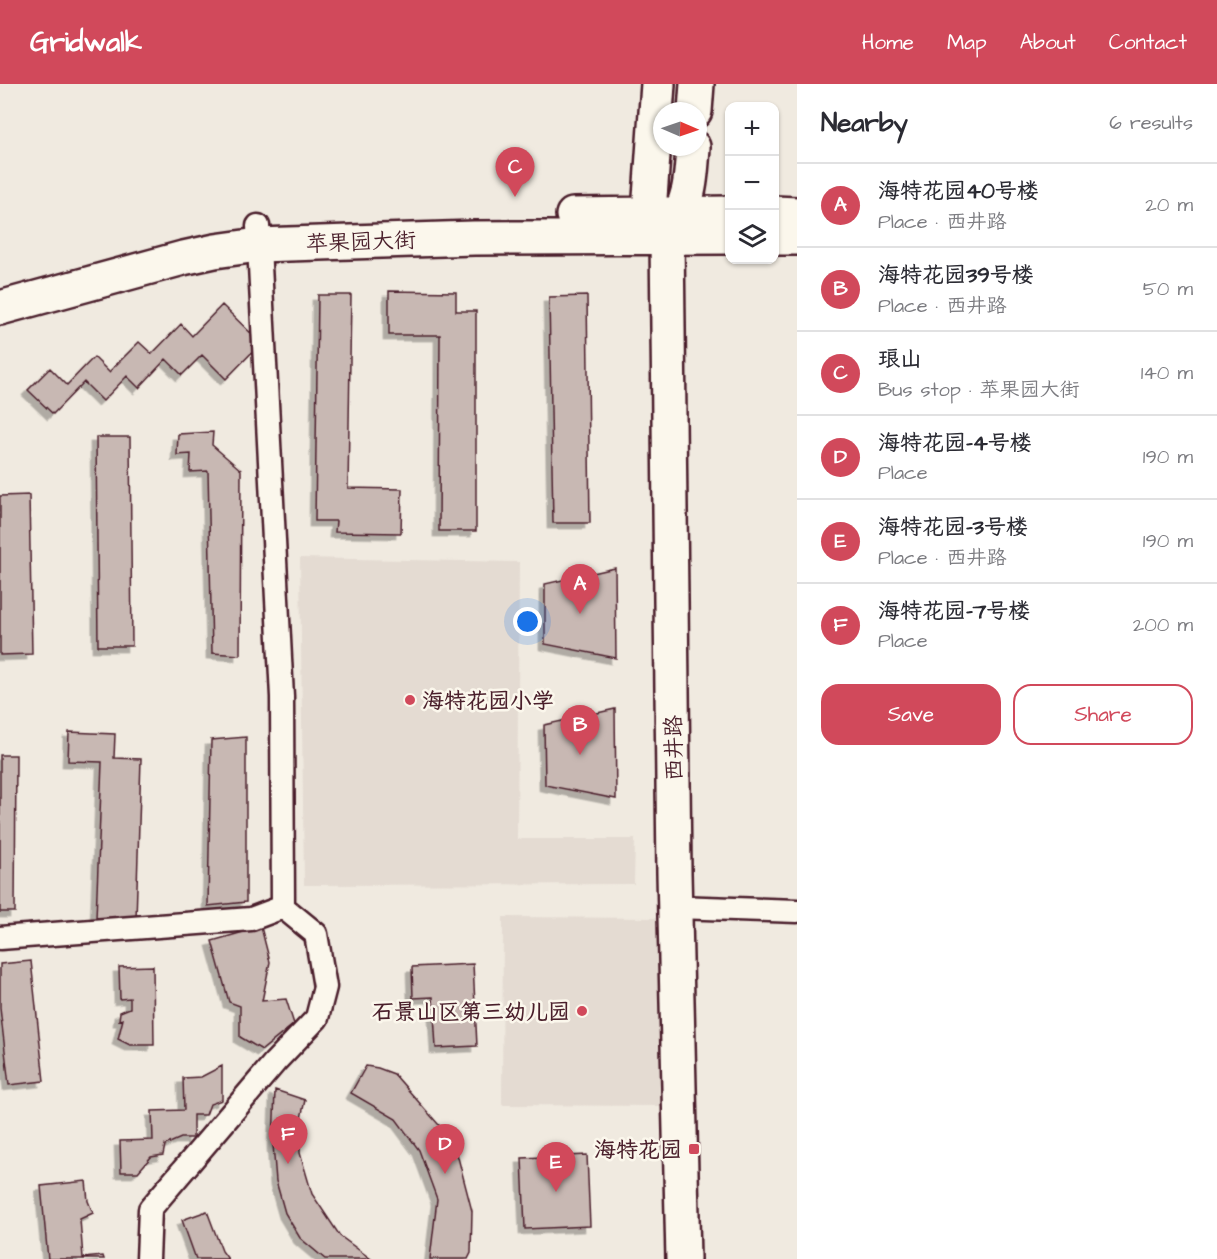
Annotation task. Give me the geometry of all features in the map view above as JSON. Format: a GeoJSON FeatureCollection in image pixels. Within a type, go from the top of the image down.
{"type":"FeatureCollection","features":[{"type":"Feature","properties":{"kind":"main road"},"geometry":{"type":"LineString","coordinates":[[658,84],[666,220]]}},
{"type":"Feature","properties":{"kind":"main road"},"geometry":{"type":"LineString","coordinates":[[696,102],[697,84]]}},
{"type":"Feature","properties":{"kind":"main road"},"geometry":{"type":"LineString","coordinates":[[666,220],[691,185],[693,156]]}},
{"type":"Feature","properties":{"kind":"main road","name":"苹果园大街"},"geometry":{"type":"LineString","coordinates":[[0,308],[258,236],[288,223],[424,218],[666,220],[725,213]]}},
{"type":"Feature","properties":{"kind":"main road"},"geometry":{"type":"LineString","coordinates":[[779,213],[797,214]]}},
{"type":"Feature","properties":{"kind":"main road","name":"苹果园大街"},"geometry":{"type":"LineString","coordinates":[[666,220],[725,236]]}},
{"type":"Feature","properties":{"kind":"main road","name":"西井路"},"geometry":{"type":"LineString","coordinates":[[666,220],[683,1259]]}},
{"type":"Feature","properties":{"kind":"main road","name":"苹果园大街"},"geometry":{"type":"LineString","coordinates":[[0,286],[105,256],[169,241],[258,236]]}},
{"type":"Feature","properties":{"kind":"main road"},"geometry":{"type":"LineString","coordinates":[[779,238],[797,238]]}},
{"type":"Feature","properties":{"kind":"street"},"geometry":{"type":"LineString","coordinates":[[258,236],[282,697],[283,907]]}},
{"type":"Feature","properties":{"kind":"street"},"geometry":{"type":"LineString","coordinates":[[0,938],[251,919],[283,907]]}},
{"type":"Feature","properties":{"kind":"street"},"geometry":{"type":"LineString","coordinates":[[148,1259],[150,1209],[275,1062],[317,1018],[325,987],[316,934],[283,907]]}},
{"type":"Feature","properties":{"kind":"street"},"geometry":{"type":"LineString","coordinates":[[676,907],[797,910]]}},
{"type":"Feature","properties":{"kind":"shaded area","name":"海特花园小学"},"geometry":{"type":"Polygon","coordinates":[[[300,558],[519,562],[517,839],[635,839],[634,884],[304,885],[300,558]]]}},
{"type":"Feature","properties":{"kind":"shaded area","name":"石景山区第三幼儿园"},"geometry":{"type":"Polygon","coordinates":[[[503,917],[662,918],[661,1106],[502,1105],[503,917]]]}},
{"type":"Feature","properties":{"kind":"building"},"geometry":{"type":"Polygon","coordinates":[[[389,291],[456,292],[456,311],[476,311],[476,531],[439,531],[440,335],[389,335],[389,291]]]}},
{"type":"Feature","properties":{"kind":"building"},"geometry":{"type":"Polygon","coordinates":[[[318,295],[351,295],[348,488],[402,489],[401,533],[335,532],[336,521],[315,521],[318,295]]]}},
{"type":"Feature","properties":{"kind":"building"},"geometry":{"type":"Polygon","coordinates":[[[587,296],[590,523],[553,523],[549,297],[587,296]]]}},
{"type":"Feature","properties":{"kind":"building"},"geometry":{"type":"Polygon","coordinates":[[[222,305],[261,343],[226,379],[202,355],[182,375],[166,359],[139,388],[127,376],[103,401],[84,382],[53,414],[28,390],[50,368],[67,385],[94,357],[109,372],[139,342],[152,354],[181,324],[192,336],[222,305]]]}},
{"type":"Feature","properties":{"kind":"building"},"geometry":{"type":"Polygon","coordinates":[[[213,432],[212,445],[241,470],[240,655],[212,653],[208,471],[190,472],[191,454],[177,455],[178,434],[213,432]]]}},
{"type":"Feature","properties":{"kind":"building"},"geometry":{"type":"Polygon","coordinates":[[[96,437],[130,437],[132,646],[98,646],[96,437]]]}},
{"type":"Feature","properties":{"kind":"building"},"geometry":{"type":"Polygon","coordinates":[[[29,495],[32,654],[0,655],[0,496],[29,495]]]}},
{"type":"Feature","properties":{"kind":"building"},"geometry":{"type":"Polygon","coordinates":[[[615,568],[616,658],[545,644],[545,584],[615,568]]]}},
{"type":"Feature","properties":{"kind":"building"},"geometry":{"type":"Polygon","coordinates":[[[615,709],[616,799],[545,785],[544,725],[615,709]]]}},
{"type":"Feature","properties":{"kind":"building"},"geometry":{"type":"Polygon","coordinates":[[[69,732],[115,734],[114,758],[141,759],[136,919],[96,918],[102,762],[68,761],[69,732]]]}},
{"type":"Feature","properties":{"kind":"building"},"geometry":{"type":"Polygon","coordinates":[[[246,737],[246,902],[208,906],[211,740],[246,737]]]}},
{"type":"Feature","properties":{"kind":"building"},"geometry":{"type":"Polygon","coordinates":[[[0,755],[16,755],[15,912],[0,912],[0,755]]]}},
{"type":"Feature","properties":{"kind":"building"},"geometry":{"type":"Polygon","coordinates":[[[261,927],[270,962],[262,1001],[286,999],[294,1024],[262,1050],[240,1037],[240,1006],[229,1002],[212,941],[261,927]]]}},
{"type":"Feature","properties":{"kind":"building"},"geometry":{"type":"Polygon","coordinates":[[[31,961],[44,1081],[9,1085],[0,1008],[0,964],[31,961]]]}},
{"type":"Feature","properties":{"kind":"building"},"geometry":{"type":"Polygon","coordinates":[[[473,964],[477,1046],[436,1048],[433,997],[413,998],[412,967],[473,964]]]}},
{"type":"Feature","properties":{"kind":"building"},"geometry":{"type":"Polygon","coordinates":[[[153,966],[154,1045],[130,1045],[118,1039],[123,1019],[119,1020],[120,1012],[130,1008],[130,998],[120,999],[119,967],[153,966]]]}},
{"type":"Feature","properties":{"kind":"building"},"geometry":{"type":"Polygon","coordinates":[[[222,1066],[222,1100],[210,1104],[206,1115],[193,1115],[193,1138],[181,1138],[165,1145],[163,1155],[151,1157],[138,1172],[121,1172],[120,1141],[153,1140],[152,1111],[184,1110],[183,1078],[201,1077],[222,1066]]]}},
{"type":"Feature","properties":{"kind":"building"},"geometry":{"type":"Polygon","coordinates":[[[366,1066],[394,1074],[454,1142],[472,1211],[471,1253],[468,1259],[430,1259],[437,1199],[419,1150],[396,1119],[351,1093],[366,1066]]]}},
{"type":"Feature","properties":{"kind":"building"},"geometry":{"type":"Polygon","coordinates":[[[275,1090],[305,1100],[300,1123],[300,1153],[312,1194],[340,1236],[371,1259],[325,1259],[300,1238],[285,1213],[276,1181],[273,1144],[275,1090]]]}},
{"type":"Feature","properties":{"kind":"building"},"geometry":{"type":"Polygon","coordinates":[[[587,1155],[590,1226],[525,1229],[522,1158],[587,1155]]]}},
{"type":"Feature","properties":{"kind":"building"},"geometry":{"type":"Polygon","coordinates":[[[86,1181],[88,1201],[93,1213],[80,1219],[83,1258],[103,1256],[104,1259],[48,1259],[41,1186],[86,1181]]]}},
{"type":"Feature","properties":{"kind":"building"},"geometry":{"type":"Polygon","coordinates":[[[207,1211],[222,1251],[228,1259],[196,1259],[182,1220],[207,1211]]]}},
{"type":"Feature","properties":{"kind":"place","name":"琅山"},"geometry":{"type":"Point","coordinates":[515,197]}},
{"type":"Feature","properties":{"kind":"place","name":"海特花园40号楼"},"geometry":{"type":"Point","coordinates":[580,614]}},
{"type":"Feature","properties":{"kind":"place","name":"海特花园小学"},"geometry":{"type":"Point","coordinates":[410,700]}},
{"type":"Feature","properties":{"kind":"place","name":"海特花园39号楼"},"geometry":{"type":"Point","coordinates":[580,755]}},
{"type":"Feature","properties":{"kind":"place","name":"石景山区第三幼儿园"},"geometry":{"type":"Point","coordinates":[582,1011]}},
{"type":"Feature","properties":{"kind":"place","name":"海特花园"},"geometry":{"type":"Point","coordinates":[694,1149]}},
{"type":"Feature","properties":{"kind":"place","name":"海特花园-7号楼"},"geometry":{"type":"Point","coordinates":[288,1164]}},
{"type":"Feature","properties":{"kind":"place","name":"海特花园-4号楼"},"geometry":{"type":"Point","coordinates":[445,1174]}},
{"type":"Feature","properties":{"kind":"place","name":"海特花园-3号楼"},"geometry":{"type":"Point","coordinates":[556,1192]}}]}
